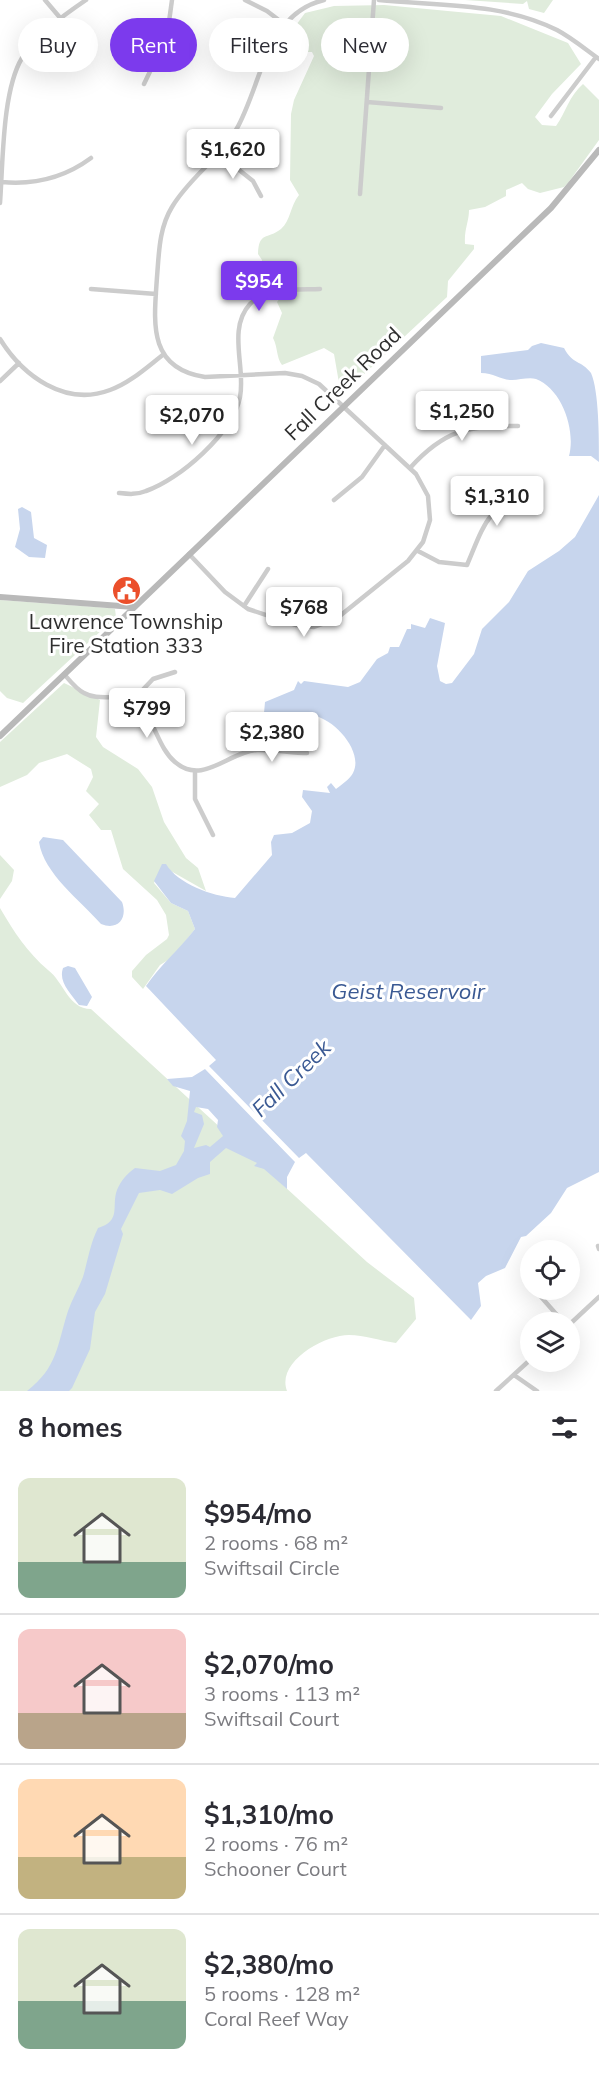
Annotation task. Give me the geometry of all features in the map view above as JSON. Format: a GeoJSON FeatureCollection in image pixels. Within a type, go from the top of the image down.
{"type":"FeatureCollection","features":[{"type":"Feature","properties":{"kind":"main road","name":"Fall Creek Road"},"geometry":{"type":"LineString","coordinates":[[0,736],[551,208],[598,155]]}},
{"type":"Feature","properties":{"kind":"main road"},"geometry":{"type":"LineString","coordinates":[[0,597],[134,607]]}},
{"type":"Feature","properties":{"kind":"street"},"geometry":{"type":"LineString","coordinates":[[45,0],[60,18]]}},
{"type":"Feature","properties":{"kind":"street"},"geometry":{"type":"LineString","coordinates":[[64,18],[86,0]]}},
{"type":"Feature","properties":{"kind":"street"},"geometry":{"type":"LineString","coordinates":[[144,84],[167,36],[172,0]]}},
{"type":"Feature","properties":{"kind":"street"},"geometry":{"type":"LineString","coordinates":[[245,0],[275,18]]}},
{"type":"Feature","properties":{"kind":"street"},"geometry":{"type":"LineString","coordinates":[[292,18],[305,8],[324,0]]}},
{"type":"Feature","properties":{"kind":"street"},"geometry":{"type":"LineString","coordinates":[[360,194],[374,0]]}},
{"type":"Feature","properties":{"kind":"street"},"geometry":{"type":"LineString","coordinates":[[379,0],[489,8],[519,15],[558,31],[597,58],[551,116]]}},
{"type":"Feature","properties":{"kind":"street"},"geometry":{"type":"LineString","coordinates":[[0,203],[10,94],[18,68]]}},
{"type":"Feature","properties":{"kind":"street"},"geometry":{"type":"LineString","coordinates":[[189,554],[225,592],[258,614],[301,626],[322,626],[340,616],[418,551],[428,530],[430,509],[425,489],[410,468],[328,390],[302,376],[279,373],[205,377],[192,375],[173,364],[164,354],[154,329],[160,243],[167,217],[181,193],[219,154],[241,122],[261,72]]}},
{"type":"Feature","properties":{"kind":"street"},"geometry":{"type":"LineString","coordinates":[[367,102],[441,108]]}},
{"type":"Feature","properties":{"kind":"street"},"geometry":{"type":"LineString","coordinates":[[219,154],[253,181],[261,195]]}},
{"type":"Feature","properties":{"kind":"street"},"geometry":{"type":"LineString","coordinates":[[2,182],[30,182],[52,178],[71,171],[91,158]]}},
{"type":"Feature","properties":{"kind":"street"},"geometry":{"type":"LineString","coordinates":[[92,289],[156,294]]}},
{"type":"Feature","properties":{"kind":"street"},"geometry":{"type":"LineString","coordinates":[[119,493],[133,494],[167,482],[211,443],[235,413],[241,396],[242,375],[239,328],[244,313],[252,303],[275,292],[320,289]]}},
{"type":"Feature","properties":{"kind":"street"},"geometry":{"type":"LineString","coordinates":[[0,339],[31,375],[53,389],[70,394],[88,394],[118,386],[164,354]]}},
{"type":"Feature","properties":{"kind":"street"},"geometry":{"type":"LineString","coordinates":[[0,381],[19,363]]}},
{"type":"Feature","properties":{"kind":"street"},"geometry":{"type":"LineString","coordinates":[[410,468],[433,445],[458,431],[484,426],[518,426]]}},
{"type":"Feature","properties":{"kind":"street"},"geometry":{"type":"LineString","coordinates":[[334,500],[362,477],[385,446]]}},
{"type":"Feature","properties":{"kind":"street"},"geometry":{"type":"LineString","coordinates":[[418,551],[439,562],[467,565],[483,528],[495,509],[511,498],[530,492]]}},
{"type":"Feature","properties":{"kind":"street"},"geometry":{"type":"LineString","coordinates":[[244,606],[268,569]]}},
{"type":"Feature","properties":{"kind":"street"},"geometry":{"type":"LineString","coordinates":[[132,701],[153,679],[175,672]]}},
{"type":"Feature","properties":{"kind":"street"},"geometry":{"type":"LineString","coordinates":[[64,674],[88,695],[122,697],[132,701],[146,715],[171,758],[184,768],[195,771],[212,769],[244,753],[257,750],[308,753]]}},
{"type":"Feature","properties":{"kind":"street"},"geometry":{"type":"LineString","coordinates":[[195,771],[195,800],[213,835]]}},
{"type":"Feature","properties":{"kind":"street"},"geometry":{"type":"LineString","coordinates":[[580,1315],[599,1297]]}},
{"type":"Feature","properties":{"kind":"street"},"geometry":{"type":"LineString","coordinates":[[544,1300],[554,1312]]}},
{"type":"Feature","properties":{"kind":"street"},"geometry":{"type":"LineString","coordinates":[[496,1391],[520,1369]]}},
{"type":"Feature","properties":{"kind":"street"},"geometry":{"type":"LineString","coordinates":[[514,1375],[537,1391]]}},
{"type":"Feature","properties":{"kind":"green space"},"geometry":{"type":"Polygon","coordinates":[[[465,0],[553,0],[544,13],[529,9],[527,1],[523,4],[465,0]]]}},
{"type":"Feature","properties":{"kind":"green space"},"geometry":{"type":"Polygon","coordinates":[[[384,5],[501,16],[568,43],[581,64],[552,94],[535,117],[542,125],[556,126],[574,94],[583,84],[599,100],[599,140],[568,183],[564,187],[540,193],[528,189],[522,183],[506,190],[506,196],[485,207],[469,210],[465,244],[474,245],[474,249],[448,281],[447,297],[346,391],[339,383],[334,354],[324,348],[282,365],[273,338],[282,313],[277,302],[281,297],[285,282],[262,288],[256,286],[262,260],[258,254],[260,242],[281,229],[299,195],[290,180],[291,114],[294,100],[307,72],[309,72],[314,56],[312,52],[309,52],[309,18],[301,18],[305,13],[334,6],[384,5]]]}},
{"type":"Feature","properties":{"kind":"green space"},"geometry":{"type":"Polygon","coordinates":[[[0,600],[109,608],[115,609],[116,617],[23,703],[7,698],[0,691],[0,600]]]}},
{"type":"Feature","properties":{"kind":"green space"},"geometry":{"type":"Polygon","coordinates":[[[64,683],[100,700],[96,737],[103,747],[138,769],[152,787],[164,822],[186,858],[198,868],[206,891],[162,866],[154,883],[171,903],[188,911],[195,929],[173,957],[160,965],[143,989],[132,977],[132,971],[146,955],[167,939],[169,935],[166,915],[157,900],[123,869],[111,830],[101,830],[89,815],[99,804],[86,791],[93,777],[91,769],[67,754],[39,763],[27,775],[0,787],[0,742],[64,683]]]}},
{"type":"Feature","properties":{"kind":"green space"},"geometry":{"type":"Polygon","coordinates":[[[0,855],[14,870],[12,881],[0,899],[0,855]]]}},
{"type":"Feature","properties":{"kind":"green space"},"geometry":{"type":"Polygon","coordinates":[[[0,908],[21,941],[77,1005],[91,1009],[367,1262],[414,1298],[416,1319],[396,1343],[349,1335],[339,1336],[315,1345],[304,1352],[289,1370],[285,1380],[287,1391],[0,1391],[0,908]]]}},
{"type":"Feature","properties":{"kind":"water"},"geometry":{"type":"Polygon","coordinates":[[[541,343],[564,348],[574,360],[591,373],[597,403],[599,462],[591,456],[569,456],[570,434],[565,412],[560,401],[545,384],[533,378],[508,380],[481,373],[481,356],[528,350],[541,343]]]}},
{"type":"Feature","properties":{"kind":"water","name":"Geist Reservoir"},"geometry":{"type":"Polygon","coordinates":[[[599,495],[599,1172],[567,1188],[551,1213],[526,1236],[521,1237],[505,1268],[486,1276],[478,1283],[481,1306],[471,1320],[306,1153],[299,1158],[209,1066],[216,1060],[146,986],[195,929],[188,911],[171,903],[154,881],[162,864],[166,864],[171,871],[196,888],[216,895],[235,898],[272,855],[271,842],[274,835],[292,833],[310,823],[312,811],[302,797],[303,790],[330,793],[327,787],[331,783],[336,789],[343,784],[352,775],[355,765],[355,756],[346,738],[331,724],[315,716],[273,720],[264,713],[265,702],[294,690],[298,681],[301,684],[304,681],[348,687],[360,682],[377,659],[388,653],[390,647],[399,647],[407,629],[411,629],[411,624],[425,628],[430,618],[445,623],[437,666],[440,681],[446,684],[452,683],[474,654],[482,629],[509,602],[528,571],[559,551],[575,537],[599,495]]]}},
{"type":"Feature","properties":{"kind":"water"},"geometry":{"type":"Polygon","coordinates":[[[22,507],[31,512],[34,538],[47,545],[45,558],[29,557],[15,547],[20,529],[18,509],[22,507]]]}},
{"type":"Feature","properties":{"kind":"water"},"geometry":{"type":"Polygon","coordinates":[[[43,837],[63,840],[122,902],[124,913],[120,922],[112,926],[101,924],[64,886],[42,854],[39,842],[43,837]]]}},
{"type":"Feature","properties":{"kind":"water"},"geometry":{"type":"Polygon","coordinates":[[[68,966],[75,968],[92,997],[87,1006],[79,1005],[64,983],[63,968],[68,966]]]}},
{"type":"Feature","properties":{"kind":"water","name":"Fall Creek"},"geometry":{"type":"Polygon","coordinates":[[[205,1069],[295,1162],[287,1177],[287,1189],[264,1169],[254,1166],[257,1163],[226,1148],[210,1162],[210,1174],[198,1178],[172,1194],[160,1190],[139,1193],[121,1229],[123,1234],[105,1294],[95,1312],[90,1349],[72,1388],[69,1391],[27,1391],[51,1364],[68,1311],[83,1277],[95,1234],[98,1228],[113,1217],[115,1196],[120,1183],[135,1168],[160,1171],[176,1165],[184,1151],[185,1141],[181,1136],[187,1121],[190,1091],[173,1086],[167,1079],[192,1077],[205,1069]],[[196,1107],[194,1112],[202,1115],[204,1124],[194,1148],[206,1145],[210,1147],[223,1136],[217,1127],[218,1120],[208,1109],[196,1107]]]}},
{"type":"Feature","properties":{"kind":"place","name":"Lawrence Township Fire Station 333"},"geometry":{"type":"Point","coordinates":[126,591]}}]}
